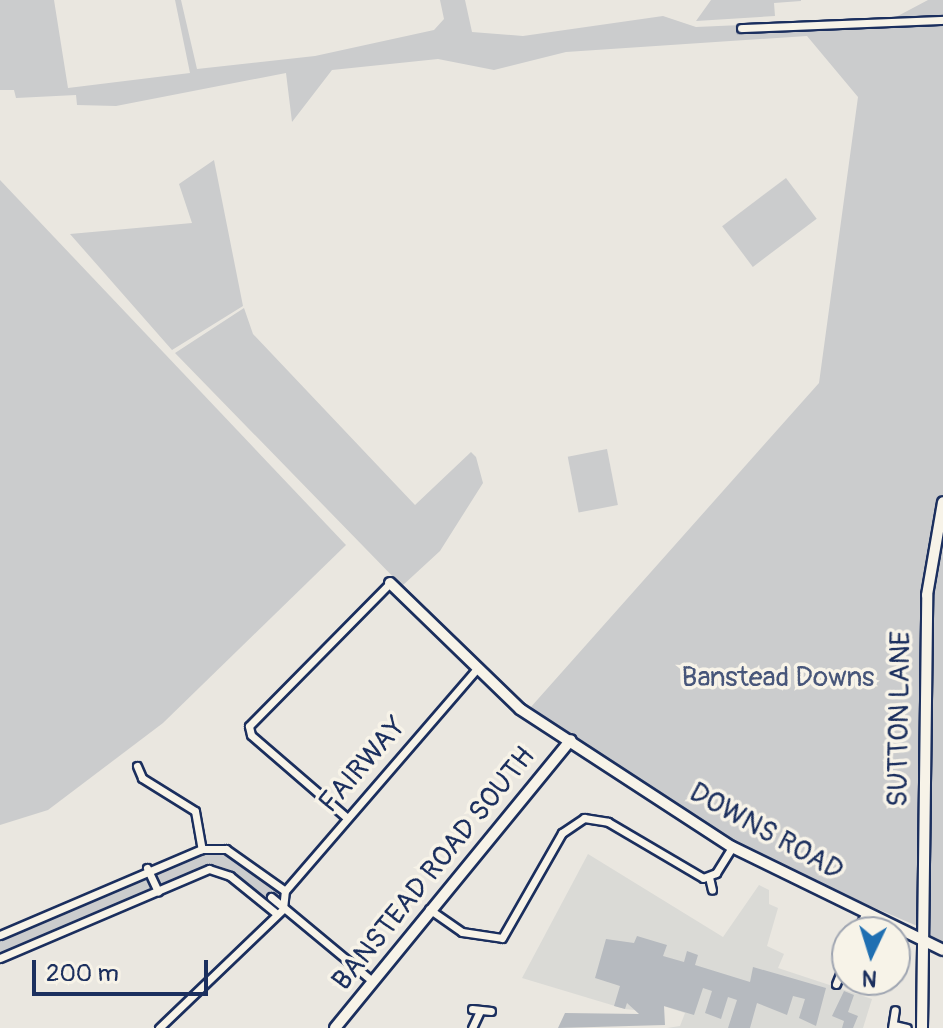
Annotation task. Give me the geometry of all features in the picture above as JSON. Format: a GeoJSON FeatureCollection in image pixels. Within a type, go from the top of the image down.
{"type":"FeatureCollection","features":[{"type":"Feature","properties":{"kind":"street"},"geometry":{"type":"LineString","coordinates":[[741,28],[943,20]]}},
{"type":"Feature","properties":{"kind":"street","name":"SUTTON LANE"},"geometry":{"type":"LineString","coordinates":[[922,1028],[919,938],[927,595],[943,502]]}},
{"type":"Feature","properties":{"kind":"street"},"geometry":{"type":"LineString","coordinates":[[346,817],[251,735],[249,726],[390,583]]}},
{"type":"Feature","properties":{"kind":"street","name":"DOWNS ROAD"},"geometry":{"type":"LineString","coordinates":[[390,583],[476,670],[520,709],[732,847],[943,950]]}},
{"type":"Feature","properties":{"kind":"street","name":"FAIRWAY"},"geometry":{"type":"LineString","coordinates":[[268,901],[476,670]]}},
{"type":"Feature","properties":{"kind":"street","name":"BANSTEAD ROAD SOUTH"},"geometry":{"type":"LineString","coordinates":[[336,1028],[429,909],[571,740]]}},
{"type":"Feature","properties":{"kind":"street"},"geometry":{"type":"LineString","coordinates":[[137,766],[142,778],[195,811],[202,849]]}},
{"type":"Feature","properties":{"kind":"street"},"geometry":{"type":"LineString","coordinates":[[429,909],[462,932],[502,938],[562,833],[589,818],[709,877]]}},
{"type":"Feature","properties":{"kind":"street"},"geometry":{"type":"LineString","coordinates":[[709,877],[732,847]]}},
{"type":"Feature","properties":{"kind":"street"},"geometry":{"type":"LineString","coordinates":[[0,935],[147,868],[202,849],[226,849],[282,889],[280,911],[159,1028]]}},
{"type":"Feature","properties":{"kind":"street"},"geometry":{"type":"LineString","coordinates":[[147,868],[158,892]]}},
{"type":"Feature","properties":{"kind":"street"},"geometry":{"type":"LineString","coordinates":[[0,958],[209,869],[230,876],[268,901],[372,981]]}},
{"type":"Feature","properties":{"kind":"street"},"geometry":{"type":"LineString","coordinates":[[709,877],[712,890]]}},
{"type":"Feature","properties":{"kind":"street"},"geometry":{"type":"LineString","coordinates":[[472,1028],[476,1010],[491,1011]]}},
{"type":"Feature","properties":{"kind":"street"},"geometry":{"type":"LineString","coordinates":[[895,1010],[893,1026],[907,1028]]}},
{"type":"Feature","properties":{"kind":"shaded area"},"geometry":{"type":"Polygon","coordinates":[[[588,854],[723,937],[759,885],[769,890],[769,904],[778,908],[767,946],[784,954],[778,968],[831,985],[831,996],[872,999],[863,1028],[667,1028],[680,1026],[685,1013],[648,1001],[644,1011],[625,1009],[522,978],[588,854]]]}},
{"type":"Feature","properties":{"kind":"green space","name":"Banstead Downs"},"geometry":{"type":"Polygon","coordinates":[[[0,0],[54,0],[68,88],[190,73],[175,0],[181,0],[197,69],[315,56],[434,30],[444,19],[440,0],[465,0],[472,32],[523,36],[663,16],[696,27],[894,18],[928,0],[943,0],[943,945],[923,936],[922,928],[911,923],[911,916],[894,916],[732,847],[534,718],[530,708],[819,383],[858,97],[807,36],[566,52],[494,70],[438,59],[332,70],[292,122],[286,73],[116,106],[77,105],[76,95],[16,98],[14,90],[0,90],[0,0]]]}},
{"type":"Feature","properties":{"kind":"green space"},"geometry":{"type":"Polygon","coordinates":[[[711,0],[801,1],[774,3],[775,16],[696,21],[711,0]]]}},
{"type":"Feature","properties":{"kind":"green space"},"geometry":{"type":"Polygon","coordinates":[[[214,160],[243,306],[172,350],[70,234],[192,223],[179,184],[214,160]]]}},
{"type":"Feature","properties":{"kind":"green space"},"geometry":{"type":"Polygon","coordinates":[[[786,178],[817,219],[753,267],[722,226],[786,178]]]}},
{"type":"Feature","properties":{"kind":"green space"},"geometry":{"type":"Polygon","coordinates":[[[0,180],[346,545],[163,723],[48,810],[0,825],[0,180]]]}},
{"type":"Feature","properties":{"kind":"green space"},"geometry":{"type":"Polygon","coordinates":[[[244,308],[253,334],[415,505],[471,452],[476,457],[483,483],[440,551],[402,586],[175,353],[244,308]]]}},
{"type":"Feature","properties":{"kind":"green space"},"geometry":{"type":"Polygon","coordinates":[[[607,449],[618,505],[579,513],[568,457],[607,449]]]}},
{"type":"Feature","properties":{"kind":"green space"},"geometry":{"type":"Polygon","coordinates":[[[202,849],[226,849],[285,891],[283,909],[277,914],[230,876],[209,869],[0,958],[0,936],[202,849]]]}},
{"type":"Feature","properties":{"kind":"building"},"geometry":{"type":"Polygon","coordinates":[[[637,936],[667,945],[663,956],[684,962],[687,951],[698,955],[695,965],[750,982],[753,967],[826,988],[816,1026],[799,1018],[805,999],[793,996],[787,1015],[757,1003],[750,1028],[728,1028],[737,1000],[728,997],[721,1019],[705,1013],[712,991],[703,988],[694,1015],[664,1006],[665,1025],[558,1028],[565,1013],[639,1014],[627,1003],[625,1009],[614,1006],[620,986],[595,978],[606,939],[634,943],[637,936]]]}},
{"type":"Feature","properties":{"kind":"building"},"geometry":{"type":"Polygon","coordinates":[[[842,996],[854,996],[848,1012],[858,1016],[853,1028],[842,1028],[844,1021],[832,1016],[842,996]]]}}]}
